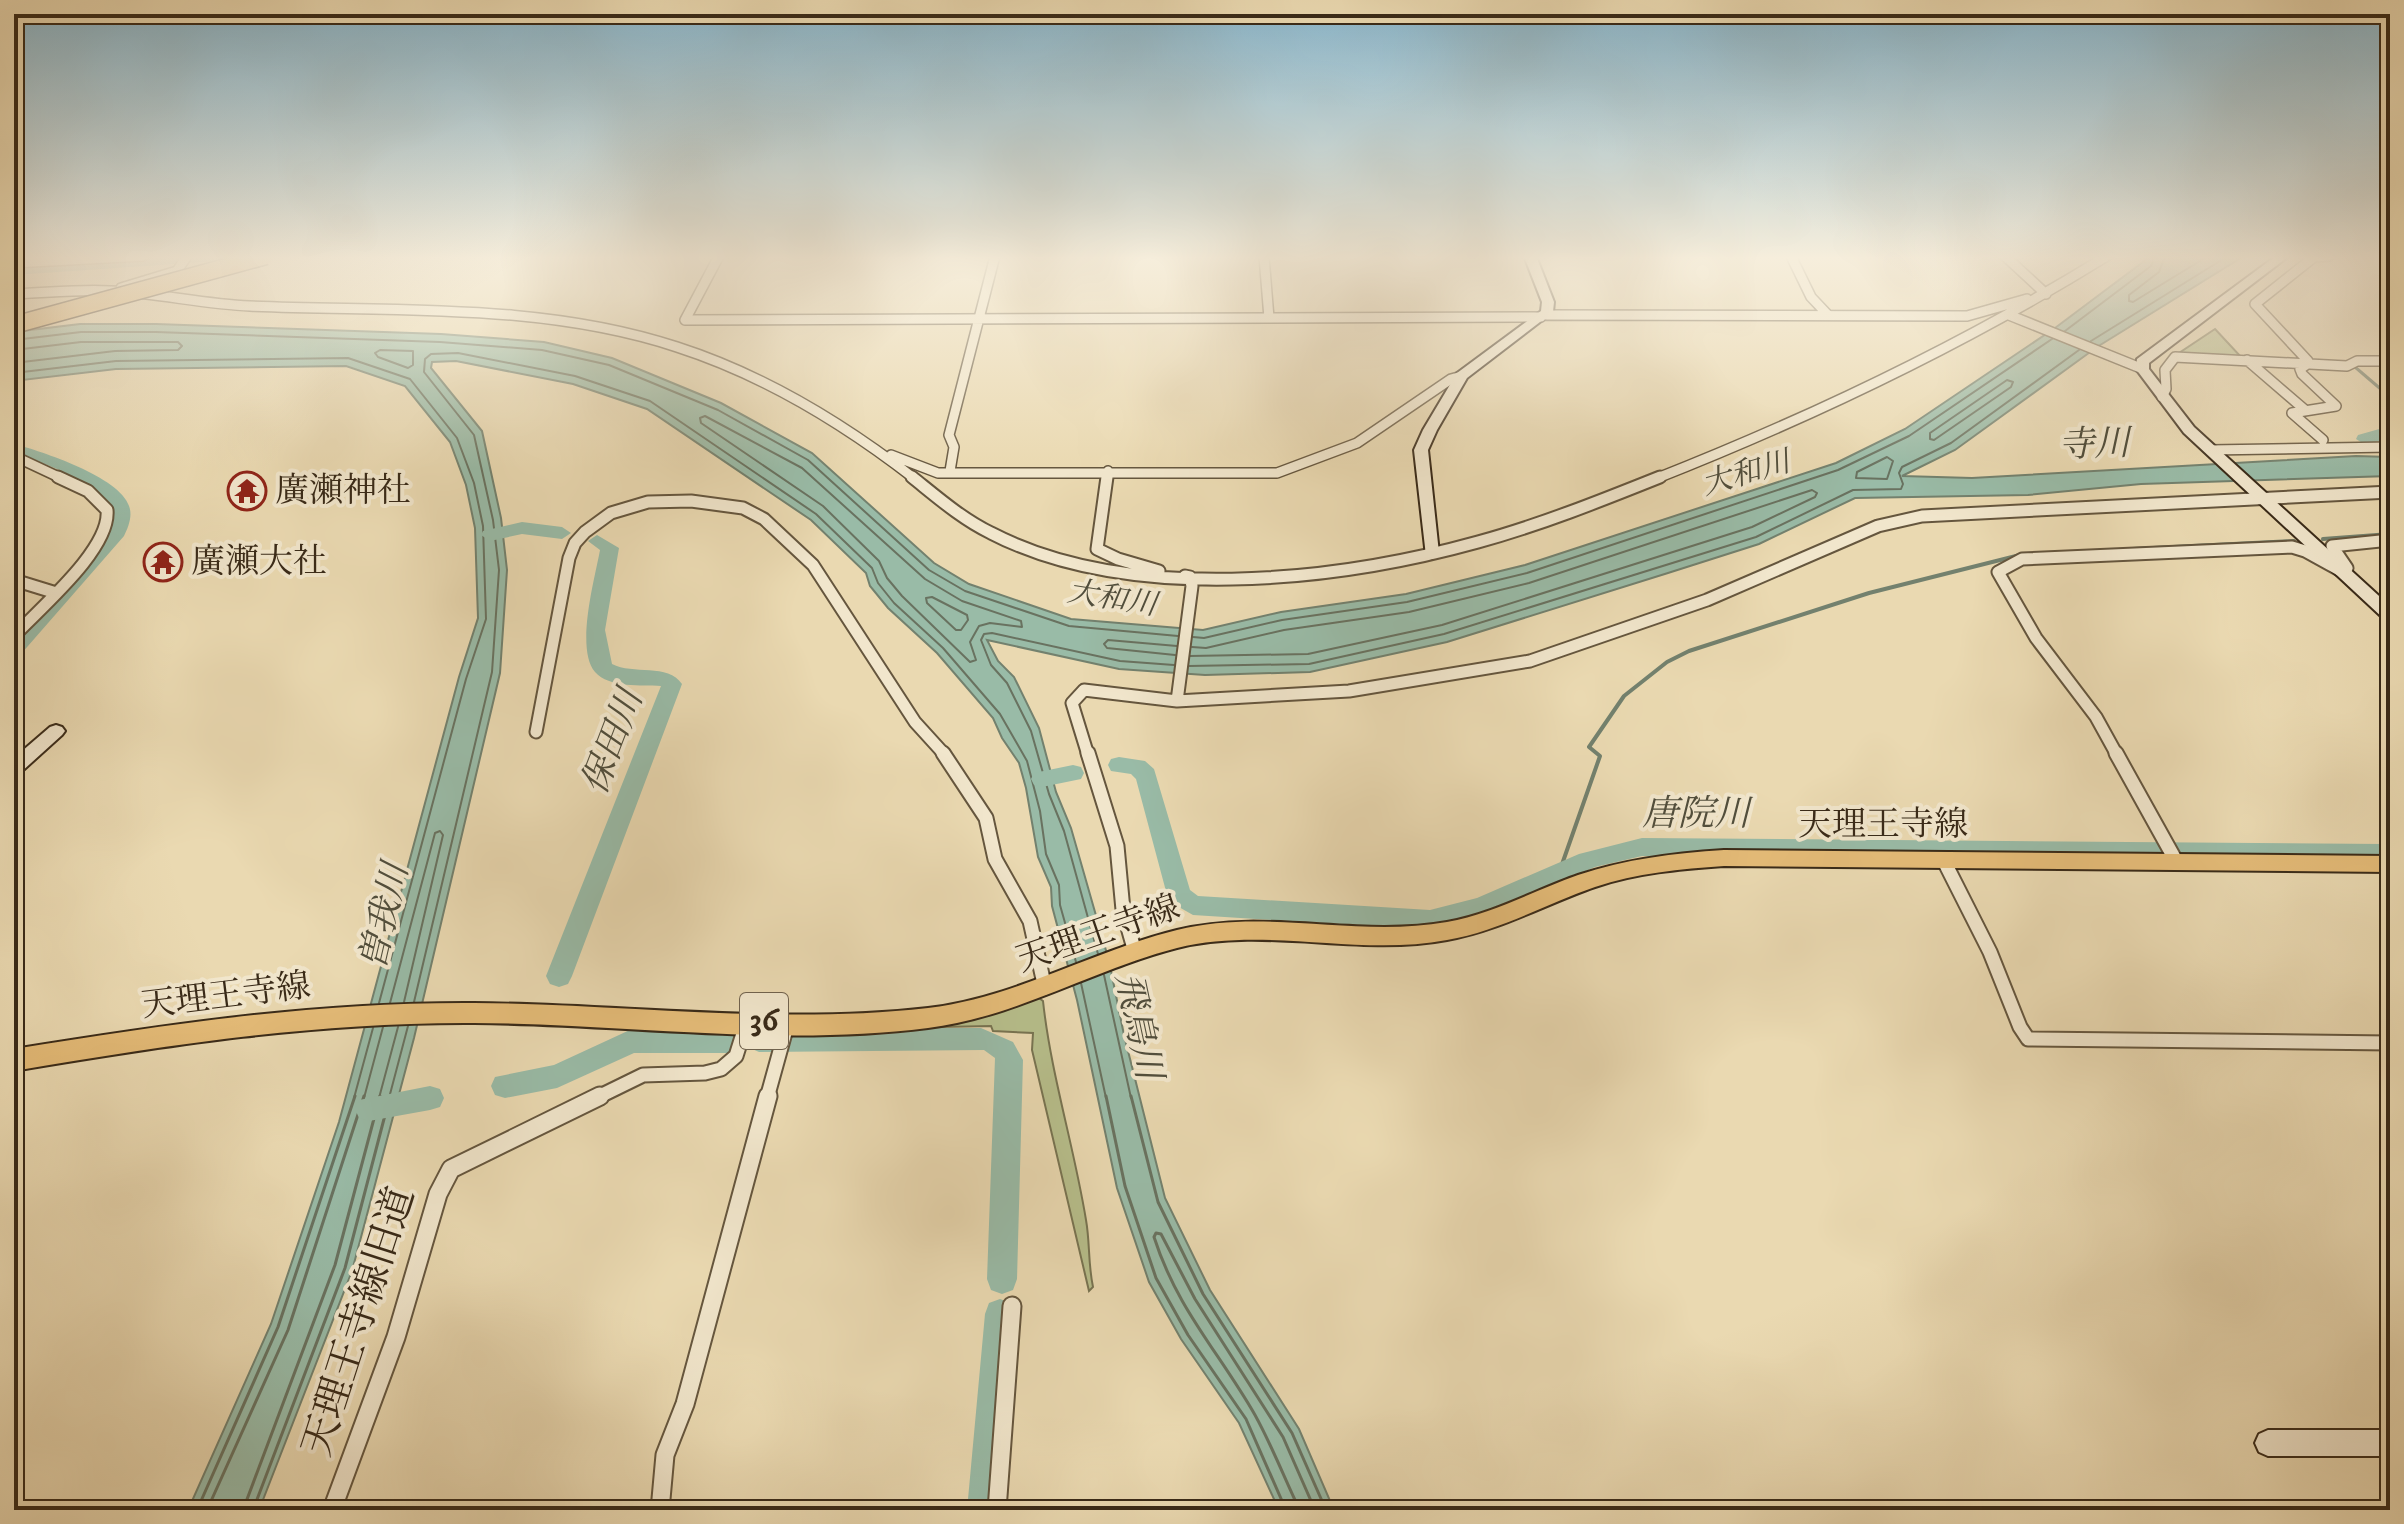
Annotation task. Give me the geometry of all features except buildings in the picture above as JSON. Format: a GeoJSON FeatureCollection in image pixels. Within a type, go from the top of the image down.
{"type":"FeatureCollection","features":[{"type":"Feature","properties":{"kind":"main road","name":"天理王寺線"},"geometry":{"type":"LineString","coordinates":[[14,1060],[241,1024],[315,1018],[476,1013],[788,1022],[930,1018],[990,1006],[1132,953],[1206,932],[1287,929],[1379,936],[1445,931],[1521,909],[1586,881],[1675,861],[1724,858],[2390,864]]}},
{"type":"Feature","properties":{"kind":"street"},"geometry":{"type":"LineString","coordinates":[[589,327],[668,344],[723,363],[779,388],[865,442],[966,518],[1004,540],[1062,558],[1140,576],[1191,581],[1315,573],[1431,553],[1505,534],[1714,456],[1888,379],[1989,327]]}},
{"type":"Feature","properties":{"kind":"street"},"geometry":{"type":"LineString","coordinates":[[950,471],[954,447],[949,435],[976,327]]}},
{"type":"Feature","properties":{"kind":"street"},"geometry":{"type":"LineString","coordinates":[[865,442],[938,473],[1277,473],[1357,443],[1451,379],[1462,376],[1528,327]]}},
{"type":"Feature","properties":{"kind":"street"},"geometry":{"type":"LineString","coordinates":[[2037,327],[2143,369]]}},
{"type":"Feature","properties":{"kind":"street"},"geometry":{"type":"LineString","coordinates":[[2188,327],[2142,362],[2143,369],[2162,397],[2211,451],[2390,615]]}},
{"type":"Feature","properties":{"kind":"street"},"geometry":{"type":"LineString","coordinates":[[2276,327],[2308,361],[2300,369],[2302,374],[2336,406],[2292,413],[2323,440]]}},
{"type":"Feature","properties":{"kind":"street"},"geometry":{"type":"LineString","coordinates":[[2162,397],[2166,389],[2165,370],[2175,357],[2347,366],[2357,361],[2390,361]]}},
{"type":"Feature","properties":{"kind":"street"},"geometry":{"type":"LineString","coordinates":[[2247,360],[2305,410]]}},
{"type":"Feature","properties":{"kind":"street"},"geometry":{"type":"LineString","coordinates":[[1431,553],[1421,450],[1462,376]]}},
{"type":"Feature","properties":{"kind":"street"},"geometry":{"type":"LineString","coordinates":[[2285,447],[2323,440],[2390,447]]}},
{"type":"Feature","properties":{"kind":"street"},"geometry":{"type":"LineString","coordinates":[[2211,451],[2365,445]]}},
{"type":"Feature","properties":{"kind":"street"},"geometry":{"type":"LineString","coordinates":[[14,456],[88,491],[107,510],[106,530],[100,539],[14,636]]}},
{"type":"Feature","properties":{"kind":"street"},"geometry":{"type":"LineString","coordinates":[[1108,471],[1097,549],[1191,581]]}},
{"type":"Feature","properties":{"kind":"street"},"geometry":{"type":"LineString","coordinates":[[1132,953],[1121,902],[1117,846],[1072,703],[1084,690],[1178,694],[1349,691],[1530,661],[1579,647],[1707,600],[1878,526],[1922,516],[2261,496],[2390,492]]}},
{"type":"Feature","properties":{"kind":"street"},"geometry":{"type":"LineString","coordinates":[[536,732],[569,558],[575,543],[585,532],[611,513],[648,502],[715,503],[743,508],[764,519],[813,565],[915,722],[936,742],[986,818],[995,859],[1030,921],[1047,987]]}},
{"type":"Feature","properties":{"kind":"street"},"geometry":{"type":"LineString","coordinates":[[2343,572],[2347,568],[2332,546],[2390,540]]}},
{"type":"Feature","properties":{"kind":"street"},"geometry":{"type":"LineString","coordinates":[[2176,861],[2096,717],[2036,638],[1998,572],[2022,559],[2292,547],[2303,549],[2331,569],[2343,572]]}},
{"type":"Feature","properties":{"kind":"street"},"geometry":{"type":"LineString","coordinates":[[14,580],[53,592]]}},
{"type":"Feature","properties":{"kind":"street"},"geometry":{"type":"LineString","coordinates":[[1178,694],[1191,581]]}},
{"type":"Feature","properties":{"kind":"street"},"geometry":{"type":"LineString","coordinates":[[14,768],[56,731]]}},
{"type":"Feature","properties":{"kind":"street"},"geometry":{"type":"LineString","coordinates":[[1943,859],[1990,952],[2020,1027],[2028,1039],[2390,1043]]}},
{"type":"Feature","properties":{"kind":"street","name":"天理王寺線旧道"},"geometry":{"type":"LineString","coordinates":[[332,1510],[353,1461],[416,1276],[441,1183],[451,1169],[643,1075],[705,1073],[721,1069],[736,1056],[747,1021]]}},
{"type":"Feature","properties":{"kind":"street"},"geometry":{"type":"LineString","coordinates":[[660,1510],[665,1455],[685,1404],[788,1022]]}},
{"type":"Feature","properties":{"kind":"street"},"geometry":{"type":"LineString","coordinates":[[997,1510],[1012,1306]]}},
{"type":"Feature","properties":{"kind":"street"},"geometry":{"type":"LineString","coordinates":[[2268,1443],[2390,1443]]}},
{"type":"Feature","properties":{"kind":"shaded area"},"geometry":{"type":"Polygon","coordinates":[[[2215,329],[2242,358],[2179,353],[2215,329]]]}},
{"type":"Feature","properties":{"kind":"shaded area"},"geometry":{"type":"Polygon","coordinates":[[[1039,998],[1043,1001],[1051,1056],[1086,1220],[1093,1287],[1089,1291],[1032,1050],[1033,1033],[993,1031],[991,1026],[889,1028],[1039,998]]]}},
{"type":"Feature","properties":{"kind":"water"},"geometry":{"type":"Polygon","coordinates":[[[54,327],[245,327],[441,334],[544,342],[612,358],[721,403],[812,453],[934,563],[969,584],[1071,619],[1203,630],[1281,612],[1406,594],[1525,565],[1836,463],[1905,429],[2055,328],[2129,327],[1955,450],[1902,476],[1972,478],[2356,456],[2390,457],[2390,476],[2141,484],[2028,495],[1855,498],[1759,544],[1447,642],[1310,672],[1205,675],[1119,669],[987,640],[998,661],[1014,677],[1039,728],[1056,792],[1071,828],[1109,961],[1124,1035],[1165,1198],[1210,1290],[1299,1429],[1334,1510],[1279,1510],[1239,1423],[1181,1339],[1149,1282],[1117,1188],[1077,1000],[1052,906],[1051,887],[1038,857],[1026,788],[1019,763],[993,718],[937,653],[888,608],[870,586],[866,573],[811,520],[647,409],[573,384],[456,361],[432,362],[431,368],[482,431],[501,518],[507,570],[500,673],[414,1038],[352,1271],[259,1510],[188,1510],[271,1324],[339,1122],[459,677],[478,618],[475,528],[466,485],[450,442],[405,386],[346,366],[116,369],[14,381],[14,332],[54,327]]]}},
{"type":"Feature","properties":{"kind":"waterway"},"geometry":{"type":"LineString","coordinates":[[2360,363],[2355,367],[2390,397]]}},
{"type":"Feature","properties":{"kind":"waterway"},"geometry":{"type":"LineString","coordinates":[[2389,431],[2390,422]]}},
{"type":"Feature","properties":{"kind":"waterway"},"geometry":{"type":"LineString","coordinates":[[2364,439],[2386,435],[2390,431]]}},
{"type":"Feature","properties":{"kind":"waterway"},"geometry":{"type":"LineString","coordinates":[[14,449],[54,463],[102,487],[119,502],[121,513],[117,532],[14,649]]}},
{"type":"Feature","properties":{"kind":"waterway","name":"保田川"},"geometry":{"type":"LineString","coordinates":[[490,535],[522,528],[562,533]]}},
{"type":"Feature","properties":{"kind":"waterway"},"geometry":{"type":"LineString","coordinates":[[2323,539],[2390,534]]}},
{"type":"Feature","properties":{"kind":"waterway","name":"保田川"},"geometry":{"type":"LineString","coordinates":[[559,976],[672,684],[661,679],[623,676],[603,668],[595,630],[610,548],[597,541]]}},
{"type":"Feature","properties":{"kind":"waterway"},"geometry":{"type":"LineString","coordinates":[[2133,549],[2294,541]]}},
{"type":"Feature","properties":{"kind":"waterway"},"geometry":{"type":"LineString","coordinates":[[1560,870],[1600,756],[1589,747],[1624,696],[1667,662],[1689,651],[1869,593],[2020,555]]}},
{"type":"Feature","properties":{"kind":"waterway","name":"唐院川"},"geometry":{"type":"LineString","coordinates":[[1119,765],[1137,767],[1146,775],[1179,895],[1193,905],[1403,920],[1430,920],[1485,906],[1587,860],[1642,847],[2384,853]]}},
{"type":"Feature","properties":{"kind":"waterway","name":"唐院川"},"geometry":{"type":"LineString","coordinates":[[1042,779],[1073,773]]}},
{"type":"Feature","properties":{"kind":"waterway","name":"保田川"},"geometry":{"type":"LineString","coordinates":[[759,1040],[981,1040]]}},
{"type":"Feature","properties":{"kind":"waterway","name":"保田川"},"geometry":{"type":"LineString","coordinates":[[505,1086],[557,1076],[632,1041],[728,1041]]}},
{"type":"Feature","properties":{"kind":"waterway","name":"保田川"},"geometry":{"type":"LineString","coordinates":[[994,1044],[1004,1050],[1010,1060],[1002,1279]]}},
{"type":"Feature","properties":{"kind":"waterway","name":"保田川"},"geometry":{"type":"LineString","coordinates":[[369,1109],[430,1098]]}},
{"type":"Feature","properties":{"kind":"waterway","name":"保田川"},"geometry":{"type":"LineString","coordinates":[[984,1510],[1000,1314]]}},
{"type":"Feature","properties":{"kind":"place","name":"廣瀬神社"},"geometry":{"type":"Point","coordinates":[247,491]}},
{"type":"Feature","properties":{"kind":"place","name":"廣瀬大社"},"geometry":{"type":"Point","coordinates":[163,562]}},
{"type":"Feature","properties":{"kind":"water label","name":"寺川"},"geometry":{"type":"Point","coordinates":[2094,445]}},
{"type":"Feature","properties":{"kind":"water label","name":"大和川"},"geometry":{"type":"Point","coordinates":[1746,474]}},
{"type":"Feature","properties":{"kind":"water label","name":"大和川"},"geometry":{"type":"Point","coordinates":[1112,599]}},
{"type":"Feature","properties":{"kind":"water label","name":"曽我川"},"geometry":{"type":"Point","coordinates":[385,917]}},
{"type":"Feature","properties":{"kind":"water label","name":"飛鳥川"},"geometry":{"type":"Point","coordinates":[1138,1026]}}]}
